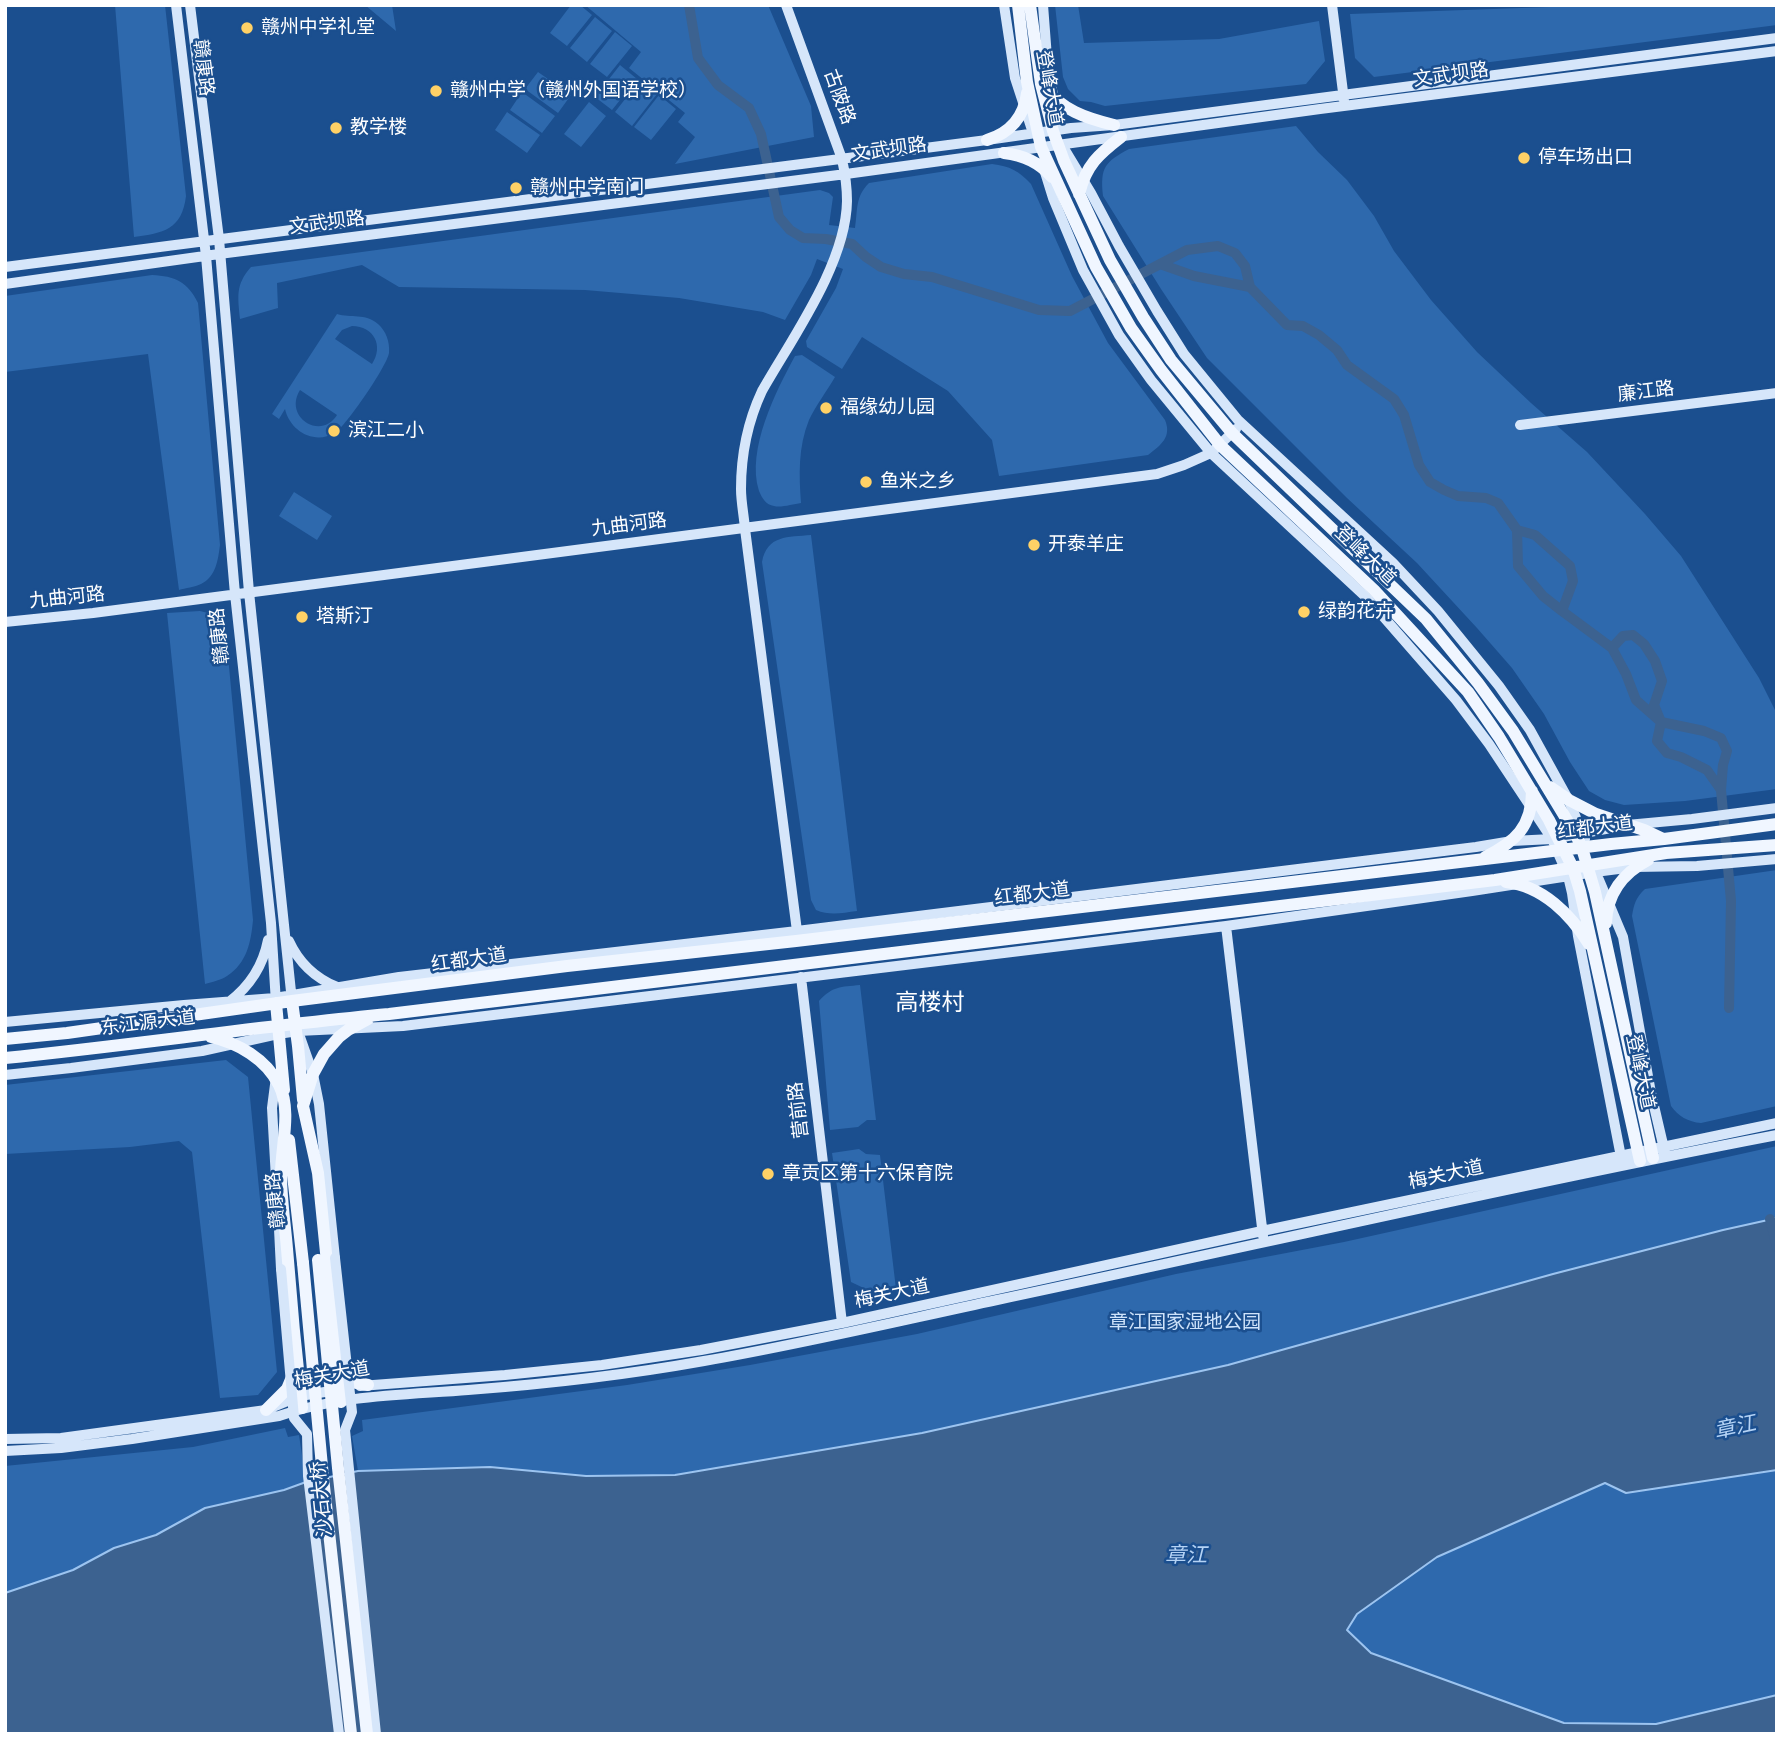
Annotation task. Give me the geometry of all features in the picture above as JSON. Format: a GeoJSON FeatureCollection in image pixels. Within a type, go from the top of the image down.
{"type":"FeatureCollection","features":[{"type":"Feature","properties":{"kind":"main road","name":"登峰大道"},"geometry":{"type":"LineString","coordinates":[[1018,5],[1034,83],[1060,144],[1064,162],[1110,260],[1171,360],[1232,433],[1426,619],[1513,731],[1579,834],[1591,868],[1652,1154]]}},
{"type":"Feature","properties":{"kind":"main road","name":"登峰大道"},"geometry":{"type":"LineString","coordinates":[[1030,5],[1036,134],[1089,269],[1216,449],[1374,590],[1468,692],[1499,737],[1532,791],[1570,872],[1652,1154]]}},
{"type":"Feature","properties":{"kind":"main road"},"geometry":{"type":"LineString","coordinates":[[987,141],[1009,129],[1020,117],[1034,83],[1080,115],[1114,125]]}},
{"type":"Feature","properties":{"kind":"main road"},"geometry":{"type":"LineString","coordinates":[[1079,194],[1083,179],[1093,161],[1121,137]]}},
{"type":"Feature","properties":{"kind":"main road"},"geometry":{"type":"LineString","coordinates":[[1004,153],[1030,159],[1044,169],[1059,188]]}},
{"type":"Feature","properties":{"kind":"main road"},"geometry":{"type":"LineString","coordinates":[[1544,783],[1596,814],[1664,839]]}},
{"type":"Feature","properties":{"kind":"main road"},"geometry":{"type":"LineString","coordinates":[[1477,861],[1503,848],[1522,829],[1531,807],[1532,791]]}},
{"type":"Feature","properties":{"kind":"main road","name":"红都大道"},"geometry":{"type":"LineString","coordinates":[[291,998],[381,991],[566,966],[1477,861],[1558,845],[1585,847],[1777,824]]}},
{"type":"Feature","properties":{"kind":"main road","name":"红都大道"},"geometry":{"type":"LineString","coordinates":[[296,1028],[389,1014],[1570,872],[1666,853],[1777,845]]}},
{"type":"Feature","properties":{"kind":"main road"},"geometry":{"type":"LineString","coordinates":[[1608,944],[1606,916],[1618,884],[1634,867],[1666,853]]}},
{"type":"Feature","properties":{"kind":"main road"},"geometry":{"type":"LineString","coordinates":[[1495,880],[1516,883],[1552,902],[1577,926],[1595,953]]}},
{"type":"Feature","properties":{"kind":"main road","name":"东江源大道"},"geometry":{"type":"LineString","coordinates":[[5,1039],[201,1015],[291,998]]}},
{"type":"Feature","properties":{"kind":"main road","name":"赣康路"},"geometry":{"type":"LineString","coordinates":[[291,998],[318,1260]]}},
{"type":"Feature","properties":{"kind":"main road","name":"赣康路"},"geometry":{"type":"LineString","coordinates":[[276,1001],[303,1263]]}},
{"type":"Feature","properties":{"kind":"main road"},"geometry":{"type":"LineString","coordinates":[[341,1396],[318,1173],[303,1106],[318,1063],[331,1045],[352,1028],[367,1020],[389,1014]]}},
{"type":"Feature","properties":{"kind":"main road","name":"东江源大道"},"geometry":{"type":"LineString","coordinates":[[5,1058],[296,1028]]}},
{"type":"Feature","properties":{"kind":"main road"},"geometry":{"type":"LineString","coordinates":[[200,1036],[232,1043],[253,1056],[268,1069],[280,1086],[285,1105],[281,1174],[301,1402]]}},
{"type":"Feature","properties":{"kind":"main road","name":"沙石大桥"},"geometry":{"type":"LineString","coordinates":[[318,1260],[367,1734]]}},
{"type":"Feature","properties":{"kind":"main road","name":"沙石大桥"},"geometry":{"type":"LineString","coordinates":[[303,1263],[351,1734]]}},
{"type":"Feature","properties":{"kind":"main road"},"geometry":{"type":"LineString","coordinates":[[266,1410],[288,1389],[296,1360]]}},
{"type":"Feature","properties":{"kind":"main road"},"geometry":{"type":"LineString","coordinates":[[336,1361],[347,1379],[368,1385]]}},
{"type":"Feature","properties":{"kind":"street","name":"赣康路"},"geometry":{"type":"LineString","coordinates":[[176,5],[205,240],[235,594],[271,923],[276,1001]]}},
{"type":"Feature","properties":{"kind":"street","name":"赣康路"},"geometry":{"type":"LineString","coordinates":[[190,5],[219,239],[249,592],[291,998]]}},
{"type":"Feature","properties":{"kind":"street","name":"古陂路"},"geometry":{"type":"LineString","coordinates":[[786,5],[842,159],[846,174],[847,204],[841,237],[833,259],[755,407],[746,439],[741,490],[797,932]]}},
{"type":"Feature","properties":{"kind":"street"},"geometry":{"type":"LineString","coordinates":[[1004,5],[1014,78],[1036,134]]}},
{"type":"Feature","properties":{"kind":"street"},"geometry":{"type":"LineString","coordinates":[[1043,5],[1055,131]]}},
{"type":"Feature","properties":{"kind":"street"},"geometry":{"type":"LineString","coordinates":[[1332,5],[1345,106]]}},
{"type":"Feature","properties":{"kind":"street","name":"文武坝路"},"geometry":{"type":"LineString","coordinates":[[5,267],[1777,38]]}},
{"type":"Feature","properties":{"kind":"street","name":"文武坝路"},"geometry":{"type":"LineString","coordinates":[[5,284],[1777,51]]}},
{"type":"Feature","properties":{"kind":"street"},"geometry":{"type":"LineString","coordinates":[[1060,144],[1184,354],[1241,422],[1393,563],[1438,611],[1499,686],[1530,730],[1567,799],[1579,834]]}},
{"type":"Feature","properties":{"kind":"street"},"geometry":{"type":"LineString","coordinates":[[1039,147],[1053,198],[1119,335],[1150,380],[1367,598],[1456,700],[1558,845]]}},
{"type":"Feature","properties":{"kind":"street","name":"廉江路"},"geometry":{"type":"LineString","coordinates":[[1520,425],[1777,393]]}},
{"type":"Feature","properties":{"kind":"street","name":"九曲河路"},"geometry":{"type":"LineString","coordinates":[[5,622],[93,613],[1157,474],[1184,465],[1216,449],[1241,422]]}},
{"type":"Feature","properties":{"kind":"street"},"geometry":{"type":"LineString","coordinates":[[291,998],[399,977],[797,932],[1512,841],[1558,845],[1579,834],[1627,825],[1777,808]]}},
{"type":"Feature","properties":{"kind":"street"},"geometry":{"type":"LineString","coordinates":[[1652,1154],[1651,1093],[1623,937],[1591,868],[1697,866],[1777,859]]}},
{"type":"Feature","properties":{"kind":"street"},"geometry":{"type":"LineString","coordinates":[[376,1734],[346,1453],[345,1430],[352,1412],[319,1104],[313,1074],[296,1028],[403,1026],[1226,926],[1472,891],[1570,872],[1577,926],[1622,1160]]}},
{"type":"Feature","properties":{"kind":"street"},"geometry":{"type":"LineString","coordinates":[[201,1015],[229,1002],[247,986],[259,968],[266,950],[271,923]]}},
{"type":"Feature","properties":{"kind":"street"},"geometry":{"type":"LineString","coordinates":[[1226,926],[1263,1237]]}},
{"type":"Feature","properties":{"kind":"street"},"geometry":{"type":"LineString","coordinates":[[285,932],[293,950],[306,967],[322,979],[337,987],[360,992],[381,991]]}},
{"type":"Feature","properties":{"kind":"street","name":"营前路"},"geometry":{"type":"LineString","coordinates":[[801,977],[842,1323]]}},
{"type":"Feature","properties":{"kind":"street"},"geometry":{"type":"LineString","coordinates":[[5,1022],[229,1002],[276,1001]]}},
{"type":"Feature","properties":{"kind":"street"},"geometry":{"type":"LineString","coordinates":[[5,1074],[202,1051],[278,1031],[272,1108],[281,1269],[294,1418],[307,1434],[308,1476],[339,1734]]}},
{"type":"Feature","properties":{"kind":"street","name":"梅关大道"},"geometry":{"type":"LineString","coordinates":[[341,1396],[361,1399],[518,1386],[703,1362],[1263,1237],[1652,1154],[1777,1123]]}},
{"type":"Feature","properties":{"kind":"street","name":"梅关大道"},"geometry":{"type":"LineString","coordinates":[[1652,1154],[1777,1135]]}},
{"type":"Feature","properties":{"kind":"street","name":"梅关大道"},"geometry":{"type":"LineString","coordinates":[[5,1439],[61,1438],[266,1410],[341,1396],[368,1385],[505,1375],[609,1364],[701,1350],[1263,1237]]}},
{"type":"Feature","properties":{"kind":"street","name":"梅关大道"},"geometry":{"type":"LineString","coordinates":[[5,1451],[61,1448],[132,1439],[279,1416],[301,1402]]}},
{"type":"Feature","properties":{"kind":"green space"},"geometry":{"type":"Polygon","coordinates":[[[115,5],[165,5],[186,196],[180,216],[169,228],[134,237],[115,5]]]}},
{"type":"Feature","properties":{"kind":"green space"},"geometry":{"type":"Polygon","coordinates":[[[365,5],[392,5],[396,31],[365,5]]]}},
{"type":"Feature","properties":{"kind":"green space"},"geometry":{"type":"Polygon","coordinates":[[[571,5],[580,5],[592,15],[567,46],[550,33],[571,5]]]}},
{"type":"Feature","properties":{"kind":"green space"},"geometry":{"type":"Polygon","coordinates":[[[585,5],[768,5],[811,106],[814,137],[675,164],[695,137],[678,122],[685,113],[629,68],[641,52],[585,5]]]}},
{"type":"Feature","properties":{"kind":"green space"},"geometry":{"type":"Polygon","coordinates":[[[1055,5],[1078,5],[1084,43],[1219,39],[1319,21],[1325,61],[1306,84],[1105,106],[1080,101],[1068,89],[1063,77],[1055,5]]]}},
{"type":"Feature","properties":{"kind":"green space"},"geometry":{"type":"Polygon","coordinates":[[[1607,5],[1777,5],[1777,25],[1374,77],[1355,58],[1350,14],[1607,5]]]}},
{"type":"Feature","properties":{"kind":"green space"},"geometry":{"type":"Polygon","coordinates":[[[595,17],[612,31],[587,62],[570,48],[595,17]]]}},
{"type":"Feature","properties":{"kind":"green space"},"geometry":{"type":"Polygon","coordinates":[[[615,32],[632,46],[607,77],[590,64],[615,32]]]}},
{"type":"Feature","properties":{"kind":"green space"},"geometry":{"type":"Polygon","coordinates":[[[620,65],[637,79],[612,110],[595,97],[620,65]]]}},
{"type":"Feature","properties":{"kind":"green space"},"geometry":{"type":"Polygon","coordinates":[[[538,72],[571,95],[558,113],[525,89],[538,72]]]}},
{"type":"Feature","properties":{"kind":"green space"},"geometry":{"type":"Polygon","coordinates":[[[640,80],[657,94],[632,126],[615,112],[640,80]]]}},
{"type":"Feature","properties":{"kind":"green space"},"geometry":{"type":"Polygon","coordinates":[[[522,92],[555,116],[542,133],[510,110],[522,92]]]}},
{"type":"Feature","properties":{"kind":"green space"},"geometry":{"type":"Polygon","coordinates":[[[659,95],[676,109],[651,140],[634,127],[659,95]]]}},
{"type":"Feature","properties":{"kind":"green space"},"geometry":{"type":"Polygon","coordinates":[[[589,102],[606,116],[581,147],[564,134],[589,102]]]}},
{"type":"Feature","properties":{"kind":"green space"},"geometry":{"type":"Polygon","coordinates":[[[507,112],[540,135],[527,153],[495,130],[507,112]]]}},
{"type":"Feature","properties":{"kind":"green space"},"geometry":{"type":"Polygon","coordinates":[[[1296,126],[1347,180],[1374,216],[1394,251],[1431,300],[1477,352],[1587,452],[1681,556],[1759,678],[1777,714],[1777,789],[1685,801],[1624,805],[1605,800],[1589,791],[1544,714],[1512,668],[1477,628],[1417,563],[1347,498],[1207,358],[1103,196],[1102,178],[1106,166],[1129,149],[1296,126]]]}},
{"type":"Feature","properties":{"kind":"green space"},"geometry":{"type":"Polygon","coordinates":[[[992,164],[1014,170],[1031,184],[1072,276],[1108,343],[1165,420],[1166,436],[1148,455],[999,476],[992,440],[948,391],[862,337],[842,369],[807,347],[806,341],[836,288],[843,269],[817,259],[811,275],[785,320],[763,312],[679,298],[585,290],[399,287],[362,265],[277,283],[278,308],[240,319],[240,286],[251,267],[820,190],[833,197],[829,225],[855,228],[859,198],[869,183],[992,164]]]}},
{"type":"Feature","properties":{"kind":"green space"},"geometry":{"type":"Polygon","coordinates":[[[152,275],[167,277],[185,285],[198,303],[220,545],[217,562],[210,577],[199,585],[179,590],[148,354],[5,372],[5,296],[152,275]]]}},
{"type":"Feature","properties":{"kind":"green space"},"geometry":{"type":"Polygon","coordinates":[[[337,314],[368,318],[381,327],[389,345],[387,360],[356,408],[335,433],[319,437],[304,434],[292,424],[285,409],[279,419],[272,414],[337,314]],[[352,326],[342,330],[335,339],[372,364],[377,350],[375,338],[366,329],[352,326]],[[300,390],[296,409],[306,422],[322,426],[337,415],[300,390]]]}},
{"type":"Feature","properties":{"kind":"green space"},"geometry":{"type":"Polygon","coordinates":[[[802,355],[835,377],[805,430],[800,461],[801,503],[774,506],[763,499],[759,491],[756,458],[772,403],[795,356],[802,355]]]}},
{"type":"Feature","properties":{"kind":"green space"},"geometry":{"type":"Polygon","coordinates":[[[294,492],[332,516],[317,540],[279,516],[294,492]]]}},
{"type":"Feature","properties":{"kind":"green space"},"geometry":{"type":"Polygon","coordinates":[[[811,535],[857,911],[841,913],[816,910],[811,900],[762,562],[774,542],[787,537],[811,535]]]}},
{"type":"Feature","properties":{"kind":"green space"},"geometry":{"type":"Polygon","coordinates":[[[200,611],[217,618],[226,635],[253,920],[249,944],[239,965],[225,977],[205,984],[167,613],[200,611]]]}},
{"type":"Feature","properties":{"kind":"green space"},"geometry":{"type":"Polygon","coordinates":[[[1777,870],[1777,1106],[1701,1123],[1692,1121],[1680,1116],[1671,1106],[1632,916],[1635,904],[1645,889],[1777,870]]]}},
{"type":"Feature","properties":{"kind":"green space"},"geometry":{"type":"Polygon","coordinates":[[[860,985],[876,1120],[867,1120],[858,1127],[830,1130],[819,1001],[837,988],[860,985]]]}},
{"type":"Feature","properties":{"kind":"green space"},"geometry":{"type":"Polygon","coordinates":[[[226,1060],[248,1077],[277,1372],[258,1395],[220,1398],[192,1152],[179,1141],[130,1147],[5,1154],[5,1085],[226,1060]]]}},
{"type":"Feature","properties":{"kind":"green space","name":"章江国家湿地公园"},"geometry":{"type":"Polygon","coordinates":[[[1777,1146],[1777,1218],[1723,1230],[1228,1365],[922,1433],[675,1475],[586,1476],[490,1467],[358,1471],[352,1436],[363,1431],[362,1420],[627,1385],[917,1334],[1176,1274],[1344,1242],[1777,1146]]]}},
{"type":"Feature","properties":{"kind":"green space"},"geometry":{"type":"Polygon","coordinates":[[[859,1149],[866,1154],[880,1155],[896,1289],[870,1291],[851,1282],[832,1153],[859,1149]]]}},
{"type":"Feature","properties":{"kind":"green space"},"geometry":{"type":"Polygon","coordinates":[[[285,1428],[288,1437],[299,1435],[306,1482],[284,1490],[205,1508],[156,1535],[114,1548],[73,1570],[5,1593],[5,1466],[193,1447],[285,1428]]]}},
{"type":"Feature","properties":{"kind":"green space"},"geometry":{"type":"Polygon","coordinates":[[[1777,1470],[1777,1695],[1656,1724],[1564,1723],[1371,1653],[1347,1631],[1357,1614],[1437,1557],[1605,1483],[1626,1493],[1777,1470]]]}},
{"type":"Feature","properties":{"kind":"water","name":"章江"},"geometry":{"type":"Polygon","coordinates":[[[1777,1218],[1777,1470],[1626,1493],[1605,1483],[1437,1557],[1357,1614],[1347,1630],[1371,1653],[1564,1723],[1656,1724],[1777,1695],[1777,1734],[5,1734],[5,1593],[73,1570],[114,1548],[156,1535],[205,1508],[358,1471],[490,1467],[586,1476],[675,1475],[922,1433],[1228,1365],[1553,1274],[1777,1218]]]}},
{"type":"Feature","properties":{"kind":"waterway"},"geometry":{"type":"LineString","coordinates":[[689,5],[698,58],[718,85],[749,108],[761,134],[779,217],[790,230],[803,238],[852,244],[881,267],[904,274],[932,277],[1039,310],[1070,311],[1187,250],[1218,246],[1235,253],[1245,266],[1250,287],[1287,325],[1303,326],[1319,335],[1337,350],[1347,365],[1394,399],[1404,415],[1419,465],[1430,482],[1458,496],[1486,498],[1498,503],[1517,530],[1535,535],[1570,566],[1573,581],[1562,611],[1612,648],[1623,636],[1633,635],[1644,644],[1655,661],[1662,681],[1654,705],[1661,722],[1657,741],[1667,753],[1707,770],[1721,790],[1731,901],[1729,1008]]}},
{"type":"Feature","properties":{"kind":"waterway"},"geometry":{"type":"LineString","coordinates":[[1160,264],[1194,276],[1250,287]]}},
{"type":"Feature","properties":{"kind":"waterway"},"geometry":{"type":"LineString","coordinates":[[1517,530],[1518,566],[1543,596],[1562,611]]}},
{"type":"Feature","properties":{"kind":"waterway"},"geometry":{"type":"LineString","coordinates":[[1612,648],[1636,700],[1661,722],[1704,731],[1721,738],[1727,751],[1721,790]]}},
{"type":"Feature","properties":{"kind":"waterway"},"geometry":{"type":"LineString","coordinates":[[1770,1219],[1777,1247]]}},
{"type":"Feature","properties":{"kind":"place","name":"赣州中学礼堂"},"geometry":{"type":"Point","coordinates":[247,28]}},
{"type":"Feature","properties":{"kind":"place","name":"赣州中学（赣州外国语学校）"},"geometry":{"type":"Point","coordinates":[436,91]}},
{"type":"Feature","properties":{"kind":"place","name":"教学楼"},"geometry":{"type":"Point","coordinates":[336,128]}},
{"type":"Feature","properties":{"kind":"place","name":"停车场出口"},"geometry":{"type":"Point","coordinates":[1524,158]}},
{"type":"Feature","properties":{"kind":"place","name":"赣州中学南门"},"geometry":{"type":"Point","coordinates":[516,188]}},
{"type":"Feature","properties":{"kind":"place","name":"福缘幼儿园"},"geometry":{"type":"Point","coordinates":[826,408]}},
{"type":"Feature","properties":{"kind":"place","name":"滨江二小"},"geometry":{"type":"Point","coordinates":[334,431]}},
{"type":"Feature","properties":{"kind":"place","name":"鱼米之乡"},"geometry":{"type":"Point","coordinates":[866,482]}},
{"type":"Feature","properties":{"kind":"place","name":"开泰羊庄"},"geometry":{"type":"Point","coordinates":[1034,545]}},
{"type":"Feature","properties":{"kind":"place","name":"绿韵花卉"},"geometry":{"type":"Point","coordinates":[1304,612]}},
{"type":"Feature","properties":{"kind":"place","name":"塔斯汀"},"geometry":{"type":"Point","coordinates":[302,617]}},
{"type":"Feature","properties":{"kind":"place","name":"章贡区第十六保育院"},"geometry":{"type":"Point","coordinates":[768,1174]}},
{"type":"Feature","properties":{"kind":"district","name":"高楼村"},"geometry":{"type":"Point","coordinates":[930,1003]}}]}
